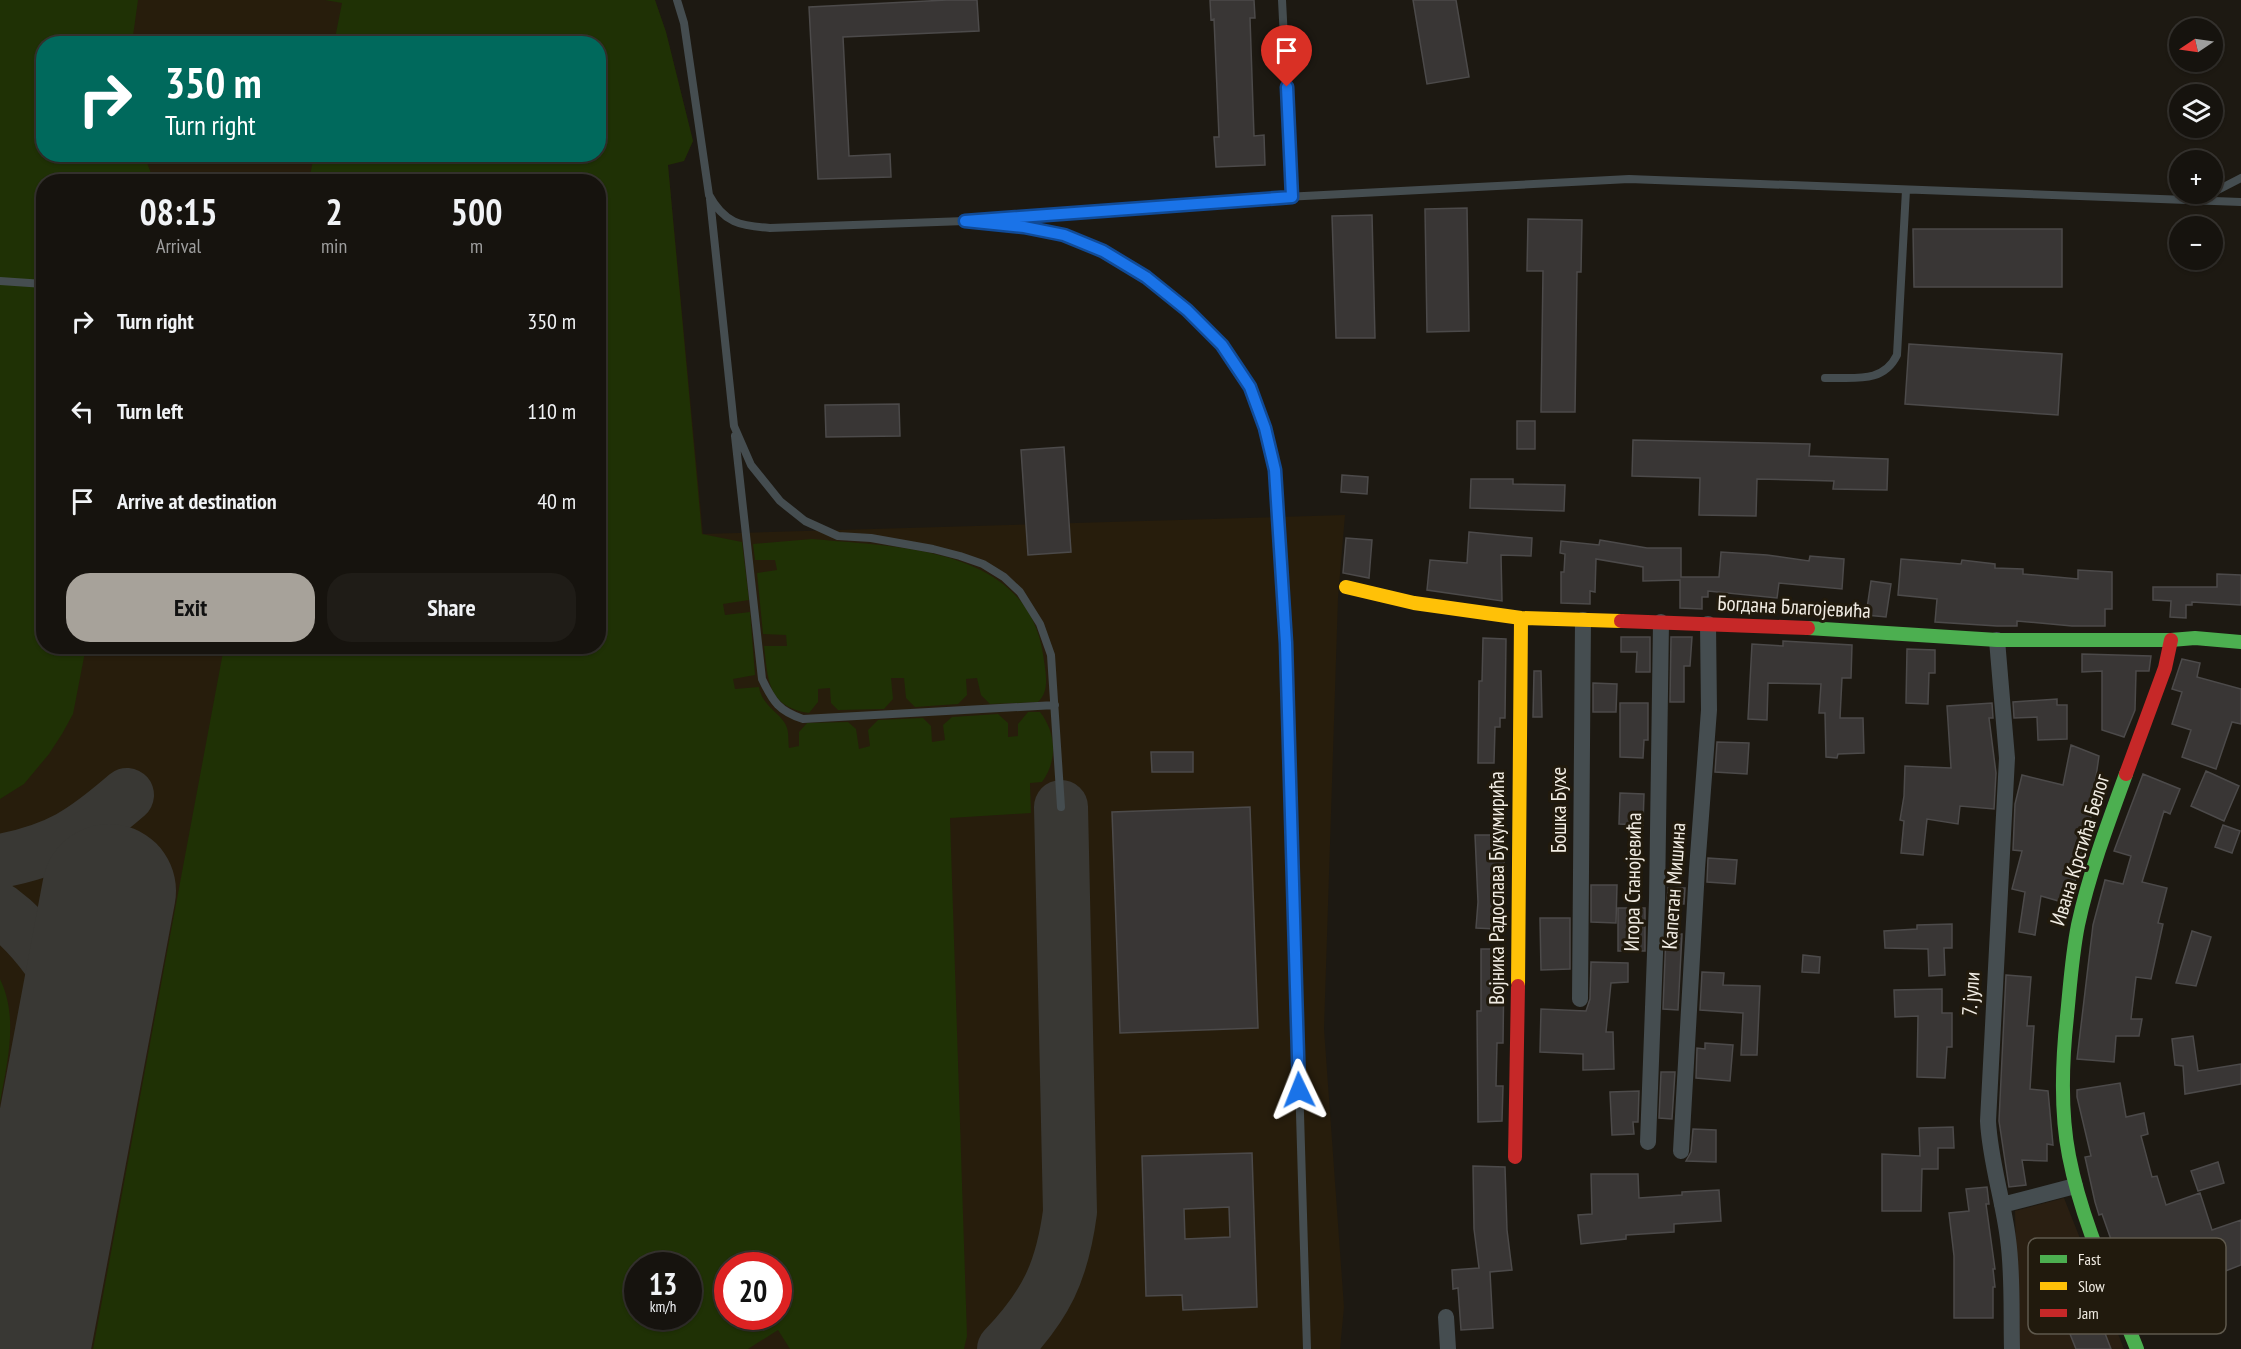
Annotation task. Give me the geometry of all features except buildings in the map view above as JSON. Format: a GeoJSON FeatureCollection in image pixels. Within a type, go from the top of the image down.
{"type":"FeatureCollection","features":[{"type":"Feature","properties":{"kind":"street","name":"Богдана Благојевића"},"geometry":{"type":"LineString","coordinates":[[1347,587],[1414,603],[1521,618],[1762,625],[1997,640],[2195,638],[2241,642]]}},
{"type":"Feature","properties":{"kind":"street","name":"Војника Радослава Букумирића"},"geometry":{"type":"LineString","coordinates":[[1515,1157],[1518,1061],[1517,743],[1521,618]]}},
{"type":"Feature","properties":{"kind":"street","name":"Бошка Бухе"},"geometry":{"type":"LineString","coordinates":[[1580,999],[1583,620]]}},
{"type":"Feature","properties":{"kind":"street","name":"Игора Станојевића"},"geometry":{"type":"LineString","coordinates":[[1648,1142],[1657,900],[1661,622]]}},
{"type":"Feature","properties":{"kind":"street","name":"Капетан Мишина"},"geometry":{"type":"LineString","coordinates":[[1681,1151],[1697,869],[1709,710],[1708,624]]}},
{"type":"Feature","properties":{"kind":"street","name":"7. јули"},"geometry":{"type":"LineString","coordinates":[[1997,640],[2007,758],[1988,1121],[1991,1161],[2002,1204],[2010,1261],[2012,1349]]}},
{"type":"Feature","properties":{"kind":"street","name":"Ивана Крстића Белог"},"geometry":{"type":"LineString","coordinates":[[2092,1238],[2075,1186],[2068,1155],[2062,1062],[2078,925],[2090,880],[2164,668],[2171,640]]}},
{"type":"Feature","properties":{"kind":"street"},"geometry":{"type":"LineString","coordinates":[[2002,1204],[2075,1186]]}},
{"type":"Feature","properties":{"kind":"street"},"geometry":{"type":"LineString","coordinates":[[1446,1317],[1448,1349]]}},
{"type":"Feature","properties":{"kind":"street","name":"Ивана Крстића Белог"},"geometry":{"type":"LineString","coordinates":[[2131,1334],[2137,1349]]}},
{"type":"Feature","properties":{"kind":"lane"},"geometry":{"type":"LineString","coordinates":[[677,0],[684,23],[709,195],[762,679],[777,706],[787,714],[803,719],[1055,705]]}},
{"type":"Feature","properties":{"kind":"lane"},"geometry":{"type":"LineString","coordinates":[[1282,0],[1292,197]]}},
{"type":"Feature","properties":{"kind":"lane"},"geometry":{"type":"LineString","coordinates":[[2223,187],[2241,178]]}},
{"type":"Feature","properties":{"kind":"lane"},"geometry":{"type":"LineString","coordinates":[[709,195],[723,216],[747,226],[770,228],[965,221],[1292,197],[1629,179],[2169,200]]}},
{"type":"Feature","properties":{"kind":"lane"},"geometry":{"type":"LineString","coordinates":[[1826,378],[1872,376],[1884,372],[1898,355],[1906,190]]}},
{"type":"Feature","properties":{"kind":"lane"},"geometry":{"type":"LineString","coordinates":[[2223,202],[2241,202]]}},
{"type":"Feature","properties":{"kind":"lane"},"geometry":{"type":"LineString","coordinates":[[965,221],[1024,227],[1064,235],[1103,251],[1146,277],[1187,310],[1222,345],[1250,387],[1265,428],[1275,470],[1286,643],[1307,1349]]}},
{"type":"Feature","properties":{"kind":"lane"},"geometry":{"type":"LineString","coordinates":[[0,281],[36,283]]}},
{"type":"Feature","properties":{"kind":"lane"},"geometry":{"type":"LineString","coordinates":[[734,426],[751,465],[790,512],[805,521],[838,536],[871,537],[951,554],[983,564],[1004,577],[1020,592],[1031,608],[1047,640],[1051,654],[1060,807]]}},
{"type":"Feature","properties":{"kind":"shaded area"},"geometry":{"type":"Polygon","coordinates":[[[0,0],[655,0],[666,32],[693,141],[684,161],[668,165],[703,534],[1345,515],[1338,598],[1324,1029],[1344,1307],[1340,1349],[0,1349],[0,0]]]}},
{"type":"Feature","properties":{"kind":"shaded area"},"geometry":{"type":"Polygon","coordinates":[[[2064,1198],[2080,1238],[2028,1238],[2028,1334],[2118,1334],[2124,1349],[2018,1349],[2015,1211],[2064,1198]]]}},
{"type":"Feature","properties":{"kind":"green space"},"geometry":{"type":"Polygon","coordinates":[[[0,0],[138,0],[133,36],[36,36],[36,162],[147,162],[151,174],[36,174],[36,654],[85,654],[73,714],[62,734],[24,784],[0,799],[0,0]]]}},
{"type":"Feature","properties":{"kind":"green space"},"geometry":{"type":"Polygon","coordinates":[[[325,0],[655,0],[666,32],[693,141],[684,161],[668,165],[702,534],[742,542],[749,600],[723,604],[725,615],[750,612],[755,675],[733,679],[735,689],[759,687],[764,700],[785,723],[788,730],[789,748],[799,746],[799,732],[807,723],[848,722],[856,729],[859,749],[870,746],[868,730],[878,720],[923,718],[931,726],[932,742],[945,740],[943,725],[952,717],[998,714],[1008,723],[1008,737],[1018,736],[1018,724],[1028,712],[1040,712],[1049,728],[1053,756],[1042,782],[1030,783],[1031,813],[950,818],[967,1336],[964,1349],[790,1349],[778,1330],[748,1349],[93,1349],[223,654],[606,654],[606,174],[310,174],[313,162],[606,162],[606,36],[335,36],[342,3],[325,0]]]}},
{"type":"Feature","properties":{"kind":"green space"},"geometry":{"type":"Polygon","coordinates":[[[812,539],[918,550],[953,559],[985,572],[1012,592],[1032,618],[1046,673],[1045,692],[1042,697],[1038,702],[990,704],[981,695],[977,678],[966,679],[967,695],[958,704],[915,707],[906,698],[904,678],[891,678],[893,699],[884,709],[838,710],[831,703],[830,688],[818,689],[818,702],[809,713],[785,705],[778,698],[769,681],[764,646],[787,646],[786,635],[763,634],[757,573],[777,570],[775,560],[755,560],[753,544],[812,539]]]}},
{"type":"Feature","properties":{"kind":"green space"},"geometry":{"type":"Polygon","coordinates":[[[0,979],[9,1009],[10,1041],[0,1103],[0,979]]]}},
{"type":"Feature","properties":{"kind":"taxiway"},"geometry":{"type":"LineString","coordinates":[[0,861],[20,857],[69,838],[97,820],[127,795]]}},
{"type":"Feature","properties":{"kind":"taxiway"},"geometry":{"type":"LineString","coordinates":[[1004,1349],[1031,1317],[1050,1286],[1062,1253],[1070,1212],[1061,807]]}},
{"type":"Feature","properties":{"kind":"taxiway"},"geometry":{"type":"LineString","coordinates":[[0,910],[26,933],[48,960],[84,1019]]}},
{"type":"Feature","properties":{"kind":"runway"},"geometry":{"type":"LineString","coordinates":[[23,1349],[109,891]]}},
{"type":"Feature","properties":{"kind":"traffic: fast"},"geometry":{"type":"LineString","coordinates":[[1808,628],[1997,640],[2195,638],[2241,642]]}},
{"type":"Feature","properties":{"kind":"traffic: fast"},"geometry":{"type":"LineString","coordinates":[[2093,1238],[2075,1181],[2066,1139],[2063,1086],[2065,1033],[2073,959],[2082,906],[2126,774]]}},
{"type":"Feature","properties":{"kind":"traffic: fast"},"geometry":{"type":"LineString","coordinates":[[2131,1334],[2137,1349]]}},
{"type":"Feature","properties":{"kind":"traffic: slow"},"geometry":{"type":"LineString","coordinates":[[1346,587],[1414,603],[1521,618],[1621,621]]}},
{"type":"Feature","properties":{"kind":"traffic: slow"},"geometry":{"type":"LineString","coordinates":[[1518,986],[1521,618]]}},
{"type":"Feature","properties":{"kind":"traffic: jam"},"geometry":{"type":"LineString","coordinates":[[1621,621],[1808,628]]}},
{"type":"Feature","properties":{"kind":"traffic: jam"},"geometry":{"type":"LineString","coordinates":[[2126,774],[2165,668],[2171,640]]}},
{"type":"Feature","properties":{"kind":"traffic: jam"},"geometry":{"type":"LineString","coordinates":[[1515,1157],[1518,986]]}},
{"type":"Feature","properties":{"kind":"route"},"geometry":{"type":"LineString","coordinates":[[1287,87],[1292,197],[965,221],[1024,227],[1064,235],[1103,251],[1146,277],[1187,310],[1222,345],[1250,387],[1265,428],[1275,470],[1286,643],[1299,1090]]}}]}
